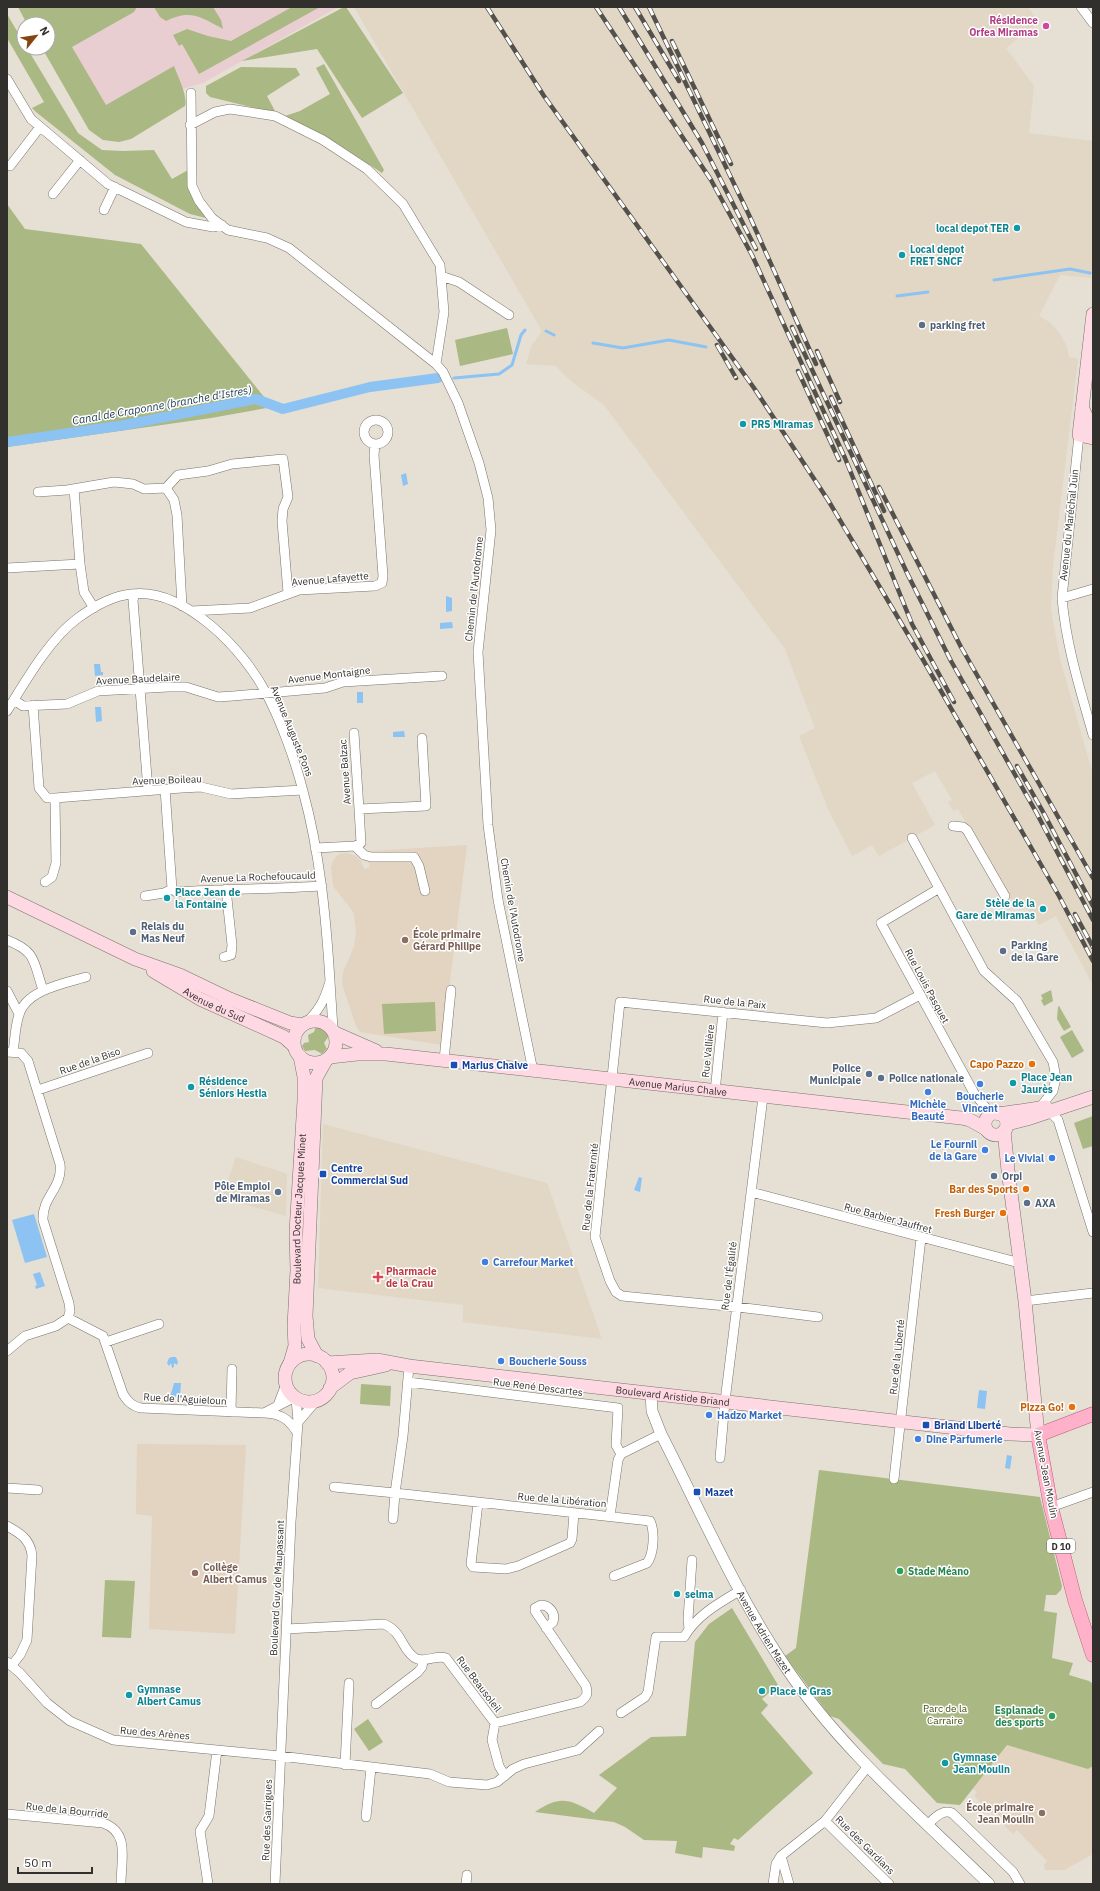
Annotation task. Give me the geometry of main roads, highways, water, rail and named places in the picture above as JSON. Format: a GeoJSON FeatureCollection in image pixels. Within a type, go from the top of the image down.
{"type":"FeatureCollection","features":[{"type":"Feature","properties":{"kind":"main road","name":"Avenue du Maréchal Juin"},"geometry":{"type":"LineString","coordinates":[[1093,314],[1079,434],[1093,438]]}},
{"type":"Feature","properties":{"kind":"main road"},"geometry":{"type":"LineString","coordinates":[[1082,407],[1093,431]]}},
{"type":"Feature","properties":{"kind":"main road","name":"Avenue du Sud"},"geometry":{"type":"LineString","coordinates":[[7,897],[135,959],[200,999],[284,1037],[297,1051]]}},
{"type":"Feature","properties":{"kind":"main road","name":"Avenue du Sud"},"geometry":{"type":"LineString","coordinates":[[135,959],[180,975],[230,999],[290,1023],[304,1023]]}},
{"type":"Feature","properties":{"kind":"main road"},"geometry":{"type":"LineString","coordinates":[[321,1021],[334,1031],[336,1046],[328,1058],[315,1063],[309,1062],[297,1051],[295,1034],[304,1023],[321,1021]]}},
{"type":"Feature","properties":{"kind":"main road","name":"Avenue Marius Chalve"},"geometry":{"type":"LineString","coordinates":[[334,1031],[386,1054]]}},
{"type":"Feature","properties":{"kind":"main road","name":"Boulevard Docteur Jacques Minet"},"geometry":{"type":"LineString","coordinates":[[290,1363],[296,1346],[294,1326],[297,1270],[296,1232],[304,1101],[304,1077],[297,1051]]}},
{"type":"Feature","properties":{"kind":"main road","name":"Avenue Marius Chalve"},"geometry":{"type":"LineString","coordinates":[[328,1058],[357,1054],[386,1054],[995,1124]]}},
{"type":"Feature","properties":{"kind":"main road","name":"Boulevard Docteur Jacques Minet"},"geometry":{"type":"LineString","coordinates":[[322,1359],[308,1339],[306,1316],[316,1078],[328,1058]]}},
{"type":"Feature","properties":{"kind":"main road"},"geometry":{"type":"LineString","coordinates":[[995,1124],[1093,1097]]}},
{"type":"Feature","properties":{"kind":"main road"},"geometry":{"type":"LineString","coordinates":[[995,1124],[1027,1119],[1051,1109]]}},
{"type":"Feature","properties":{"kind":"main road","name":"Avenue Jean Moulin"},"geometry":{"type":"LineString","coordinates":[[995,1124],[1008,1170],[1025,1300],[1038,1435],[1051,1507],[1076,1602],[1093,1655]]}},
{"type":"Feature","properties":{"kind":"main road"},"geometry":{"type":"LineString","coordinates":[[300,1356],[322,1359],[332,1375],[330,1388],[327,1393],[316,1401],[303,1401],[295,1397],[290,1392],[286,1384],[285,1374],[290,1363],[300,1356]]}},
{"type":"Feature","properties":{"kind":"main road","name":"Boulevard Aristide Briand"},"geometry":{"type":"LineString","coordinates":[[322,1359],[377,1360],[409,1366],[1010,1434],[1038,1435],[1093,1414]]}},
{"type":"Feature","properties":{"kind":"main road","name":"Boulevard Aristide Briand"},"geometry":{"type":"LineString","coordinates":[[330,1388],[350,1373],[392,1363]]}},
{"type":"Feature","properties":{"kind":"water"},"geometry":{"type":"Polygon","coordinates":[[[406,473],[408,484],[403,486],[401,475],[406,473]]]}},
{"type":"Feature","properties":{"kind":"water"},"geometry":{"type":"Polygon","coordinates":[[[446,596],[452,598],[452,611],[446,612],[446,596]]]}},
{"type":"Feature","properties":{"kind":"water"},"geometry":{"type":"Polygon","coordinates":[[[452,622],[453,628],[440,629],[440,623],[452,622]]]}},
{"type":"Feature","properties":{"kind":"water"},"geometry":{"type":"Polygon","coordinates":[[[94,664],[100,664],[103,675],[95,676],[94,664]]]}},
{"type":"Feature","properties":{"kind":"water"},"geometry":{"type":"Polygon","coordinates":[[[357,692],[363,692],[363,703],[357,703],[357,692]]]}},
{"type":"Feature","properties":{"kind":"water"},"geometry":{"type":"Polygon","coordinates":[[[95,707],[101,707],[102,721],[96,722],[95,707]]]}},
{"type":"Feature","properties":{"kind":"water"},"geometry":{"type":"Polygon","coordinates":[[[404,731],[405,737],[393,737],[393,732],[404,731]]]}},
{"type":"Feature","properties":{"kind":"water"},"geometry":{"type":"Polygon","coordinates":[[[639,1177],[642,1178],[640,1192],[634,1190],[639,1177]]]}},
{"type":"Feature","properties":{"kind":"water"},"geometry":{"type":"Polygon","coordinates":[[[34,1214],[47,1257],[25,1263],[12,1220],[34,1214]]]}},
{"type":"Feature","properties":{"kind":"water"},"geometry":{"type":"Polygon","coordinates":[[[40,1272],[45,1286],[36,1289],[35,1286],[37,1285],[33,1274],[40,1272]]]}},
{"type":"Feature","properties":{"kind":"water"},"geometry":{"type":"Polygon","coordinates":[[[176,1357],[178,1362],[177,1365],[174,1363],[174,1367],[172,1368],[171,1363],[169,1366],[167,1363],[169,1358],[176,1357]]]}},
{"type":"Feature","properties":{"kind":"water"},"geometry":{"type":"Polygon","coordinates":[[[174,1383],[181,1383],[180,1396],[170,1397],[174,1383]]]}},
{"type":"Feature","properties":{"kind":"water"},"geometry":{"type":"Polygon","coordinates":[[[979,1390],[987,1391],[985,1409],[977,1408],[979,1390]]]}},
{"type":"Feature","properties":{"kind":"water"},"geometry":{"type":"Polygon","coordinates":[[[1007,1455],[1012,1456],[1010,1469],[1005,1468],[1007,1455]]]}},
{"type":"Feature","properties":{"kind":"waterway","name":"Canal de Craponne (branche d'Istres)"},"geometry":{"type":"LineString","coordinates":[[994,280],[1070,269],[1090,273]]}},
{"type":"Feature","properties":{"kind":"waterway","name":"Canal de Craponne (branche d'Istres)"},"geometry":{"type":"LineString","coordinates":[[897,296],[928,292]]}},
{"type":"Feature","properties":{"kind":"waterway","name":"Canal de Craponne (branche d'Istres)"},"geometry":{"type":"LineString","coordinates":[[454,378],[499,374],[512,365],[521,335],[525,330]]}},
{"type":"Feature","properties":{"kind":"waterway","name":"Canal de Craponne (branche d'Istres)"},"geometry":{"type":"LineString","coordinates":[[546,331],[554,335]]}},
{"type":"Feature","properties":{"kind":"waterway","name":"Canal de Craponne (branche d'Istres)"},"geometry":{"type":"LineString","coordinates":[[593,343],[623,348],[669,340],[706,347]]}},
{"type":"Feature","properties":{"kind":"waterway","name":"Canal de Craponne (branche d'Istres)"},"geometry":{"type":"LineString","coordinates":[[7,442],[125,425],[256,399],[283,409],[370,387],[438,378]]}},
{"type":"Feature","properties":{"kind":"railway"},"geometry":{"type":"LineString","coordinates":[[487,7],[544,96],[754,388],[828,500],[922,658],[1059,896],[1093,961]]}},
{"type":"Feature","properties":{"kind":"railway"},"geometry":{"type":"LineString","coordinates":[[596,7],[711,180],[752,255],[845,458],[912,624],[954,702]]}},
{"type":"Feature","properties":{"kind":"railway"},"geometry":{"type":"LineString","coordinates":[[619,7],[702,143],[756,249]]}},
{"type":"Feature","properties":{"kind":"railway"},"geometry":{"type":"LineString","coordinates":[[635,7],[679,81]]}},
{"type":"Feature","properties":{"kind":"railway"},"geometry":{"type":"LineString","coordinates":[[649,7],[749,215],[816,364]]}},
{"type":"Feature","properties":{"kind":"railway"},"geometry":{"type":"LineString","coordinates":[[672,41],[731,164]]}},
{"type":"Feature","properties":{"kind":"railway"},"geometry":{"type":"LineString","coordinates":[[792,327],[908,575],[951,661],[1036,812],[1093,920]]}},
{"type":"Feature","properties":{"kind":"railway"},"geometry":{"type":"LineString","coordinates":[[717,345],[736,378]]}},
{"type":"Feature","properties":{"kind":"railway"},"geometry":{"type":"LineString","coordinates":[[817,351],[840,402]]}},
{"type":"Feature","properties":{"kind":"railway"},"geometry":{"type":"LineString","coordinates":[[798,371],[839,460]]}},
{"type":"Feature","properties":{"kind":"railway"},"geometry":{"type":"LineString","coordinates":[[831,397],[884,511]]}},
{"type":"Feature","properties":{"kind":"railway"},"geometry":{"type":"LineString","coordinates":[[879,487],[961,647],[1093,878]]}},
{"type":"Feature","properties":{"kind":"railway"},"geometry":{"type":"LineString","coordinates":[[1017,766],[1093,906]]}},
{"type":"Feature","properties":{"kind":"railway"},"geometry":{"type":"LineString","coordinates":[[1075,914],[1093,947]]}},
{"type":"Feature","properties":{"kind":"place","name":"Résidence Orfea Miramas"},"geometry":{"type":"Point","coordinates":[1046,26]}},
{"type":"Feature","properties":{"kind":"place","name":"local depot TER"},"geometry":{"type":"Point","coordinates":[1017,228]}},
{"type":"Feature","properties":{"kind":"place","name":"Local depot FRET SNCF"},"geometry":{"type":"Point","coordinates":[902,255]}},
{"type":"Feature","properties":{"kind":"place","name":"parking fret"},"geometry":{"type":"Point","coordinates":[922,325]}},
{"type":"Feature","properties":{"kind":"place","name":"PRS Miramas"},"geometry":{"type":"Point","coordinates":[743,424]}},
{"type":"Feature","properties":{"kind":"place","name":"Place Jean de la Fontaine"},"geometry":{"type":"Point","coordinates":[167,898]}},
{"type":"Feature","properties":{"kind":"place","name":"Stèle de la Gare de Miramas"},"geometry":{"type":"Point","coordinates":[1043,909]}},
{"type":"Feature","properties":{"kind":"place","name":"Relais du Mas Neuf"},"geometry":{"type":"Point","coordinates":[133,932]}},
{"type":"Feature","properties":{"kind":"place","name":"École primaire Gérard Philipe"},"geometry":{"type":"Point","coordinates":[405,940]}},
{"type":"Feature","properties":{"kind":"place","name":"Parking de la Gare"},"geometry":{"type":"Point","coordinates":[1003,951]}},
{"type":"Feature","properties":{"kind":"place","name":"Capo Pazzo"},"geometry":{"type":"Point","coordinates":[1032,1064]}},
{"type":"Feature","properties":{"kind":"place","name":"Marius Chalve"},"geometry":{"type":"Point","coordinates":[454,1065]}},
{"type":"Feature","properties":{"kind":"place","name":"Police Municipale"},"geometry":{"type":"Point","coordinates":[869,1074]}},
{"type":"Feature","properties":{"kind":"place","name":"Police nationale"},"geometry":{"type":"Point","coordinates":[881,1078]}},
{"type":"Feature","properties":{"kind":"place","name":"Place Jean Jaurès"},"geometry":{"type":"Point","coordinates":[1013,1083]}},
{"type":"Feature","properties":{"kind":"place","name":"Boucherie Vincent"},"geometry":{"type":"Point","coordinates":[980,1084]}},
{"type":"Feature","properties":{"kind":"place","name":"Résidence Séniors Hestia"},"geometry":{"type":"Point","coordinates":[191,1087]}},
{"type":"Feature","properties":{"kind":"place","name":"Michèle Beauté"},"geometry":{"type":"Point","coordinates":[928,1092]}},
{"type":"Feature","properties":{"kind":"place","name":"Le Fournil de la Gare"},"geometry":{"type":"Point","coordinates":[985,1150]}},
{"type":"Feature","properties":{"kind":"place","name":"Le Vivial"},"geometry":{"type":"Point","coordinates":[1052,1158]}},
{"type":"Feature","properties":{"kind":"place","name":"Centre Commercial Sud"},"geometry":{"type":"Point","coordinates":[323,1174]}},
{"type":"Feature","properties":{"kind":"place","name":"Orpi"},"geometry":{"type":"Point","coordinates":[994,1176]}},
{"type":"Feature","properties":{"kind":"place","name":"Bar des Sports"},"geometry":{"type":"Point","coordinates":[1026,1189]}},
{"type":"Feature","properties":{"kind":"place","name":"Pôle Emploi de Miramas"},"geometry":{"type":"Point","coordinates":[278,1192]}},
{"type":"Feature","properties":{"kind":"place","name":"AXA"},"geometry":{"type":"Point","coordinates":[1027,1203]}},
{"type":"Feature","properties":{"kind":"place","name":"Fresh Burger"},"geometry":{"type":"Point","coordinates":[1003,1213]}},
{"type":"Feature","properties":{"kind":"place","name":"Carrefour Market"},"geometry":{"type":"Point","coordinates":[485,1262]}},
{"type":"Feature","properties":{"kind":"place","name":"Pharmacie de la Crau"},"geometry":{"type":"Point","coordinates":[378,1277]}},
{"type":"Feature","properties":{"kind":"place","name":"Boucherie Souss"},"geometry":{"type":"Point","coordinates":[501,1361]}},
{"type":"Feature","properties":{"kind":"place","name":"Pizza Go!"},"geometry":{"type":"Point","coordinates":[1072,1407]}},
{"type":"Feature","properties":{"kind":"place","name":"Hadzo Market"},"geometry":{"type":"Point","coordinates":[709,1415]}},
{"type":"Feature","properties":{"kind":"place","name":"Briand Liberté"},"geometry":{"type":"Point","coordinates":[926,1425]}},
{"type":"Feature","properties":{"kind":"place","name":"Dine Parfumerie"},"geometry":{"type":"Point","coordinates":[918,1439]}},
{"type":"Feature","properties":{"kind":"place","name":"Mazet"},"geometry":{"type":"Point","coordinates":[697,1492]}},
{"type":"Feature","properties":{"kind":"place","name":"Stade Méano"},"geometry":{"type":"Point","coordinates":[900,1571]}},
{"type":"Feature","properties":{"kind":"place","name":"Collège Albert Camus"},"geometry":{"type":"Point","coordinates":[195,1573]}},
{"type":"Feature","properties":{"kind":"place","name":"selma"},"geometry":{"type":"Point","coordinates":[677,1594]}},
{"type":"Feature","properties":{"kind":"place","name":"Place le Gras"},"geometry":{"type":"Point","coordinates":[762,1691]}},
{"type":"Feature","properties":{"kind":"place","name":"Gymnase Albert Camus"},"geometry":{"type":"Point","coordinates":[129,1695]}},
{"type":"Feature","properties":{"kind":"place","name":"Esplanade des sports"},"geometry":{"type":"Point","coordinates":[1052,1716]}},
{"type":"Feature","properties":{"kind":"place","name":"Gymnase Jean Moulin"},"geometry":{"type":"Point","coordinates":[945,1763]}},
{"type":"Feature","properties":{"kind":"place","name":"École primaire Jean Moulin"},"geometry":{"type":"Point","coordinates":[1042,1813]}},
{"type":"Feature","properties":{"kind":"park label","name":"Parc de la Carraire"},"geometry":{"type":"Point","coordinates":[945,1714]}}]}
